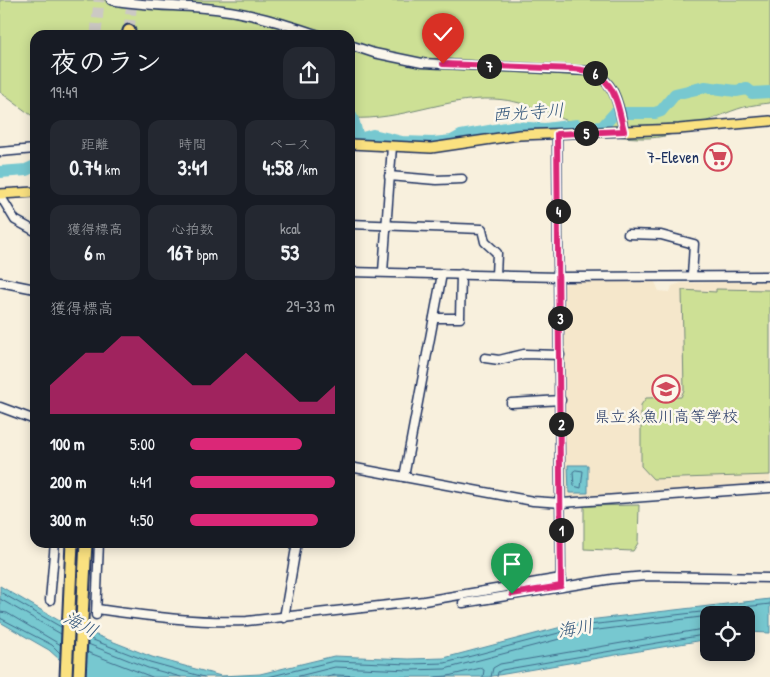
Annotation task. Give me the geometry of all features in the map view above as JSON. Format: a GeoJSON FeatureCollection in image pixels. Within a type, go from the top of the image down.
{"type":"FeatureCollection","features":[{"type":"Feature","properties":{"kind":"highway"},"geometry":{"type":"LineString","coordinates":[[66,677],[72,548]]}},
{"type":"Feature","properties":{"kind":"highway"},"geometry":{"type":"LineString","coordinates":[[79,677],[86,548]]}},
{"type":"Feature","properties":{"kind":"main road"},"geometry":{"type":"LineString","coordinates":[[355,144],[431,148],[519,135],[700,128],[770,121]]}},
{"type":"Feature","properties":{"kind":"main road"},"geometry":{"type":"LineString","coordinates":[[0,195],[30,192]]}},
{"type":"Feature","properties":{"kind":"street"},"geometry":{"type":"LineString","coordinates":[[111,0],[135,4],[224,10],[264,18],[303,30]]}},
{"type":"Feature","properties":{"kind":"street"},"geometry":{"type":"LineString","coordinates":[[355,46],[392,57],[422,62],[589,71],[602,77],[613,90],[624,131]]}},
{"type":"Feature","properties":{"kind":"street"},"geometry":{"type":"LineString","coordinates":[[557,134],[560,277],[561,582]]}},
{"type":"Feature","properties":{"kind":"street"},"geometry":{"type":"LineString","coordinates":[[382,272],[392,146]]}},
{"type":"Feature","properties":{"kind":"street"},"geometry":{"type":"LineString","coordinates":[[0,152],[30,149]]}},
{"type":"Feature","properties":{"kind":"street"},"geometry":{"type":"LineString","coordinates":[[389,176],[436,180],[462,179]]}},
{"type":"Feature","properties":{"kind":"street"},"geometry":{"type":"LineString","coordinates":[[0,195],[15,220],[30,228]]}},
{"type":"Feature","properties":{"kind":"street"},"geometry":{"type":"LineString","coordinates":[[355,224],[482,229],[485,242],[497,253],[496,275]]}},
{"type":"Feature","properties":{"kind":"street"},"geometry":{"type":"LineString","coordinates":[[628,234],[661,235],[694,244],[692,276]]}},
{"type":"Feature","properties":{"kind":"street"},"geometry":{"type":"LineString","coordinates":[[355,272],[560,277],[770,276]]}},
{"type":"Feature","properties":{"kind":"street"},"geometry":{"type":"LineString","coordinates":[[404,477],[442,274]]}},
{"type":"Feature","properties":{"kind":"street"},"geometry":{"type":"LineString","coordinates":[[434,318],[460,318],[461,274]]}},
{"type":"Feature","properties":{"kind":"street"},"geometry":{"type":"LineString","coordinates":[[0,282],[30,288]]}},
{"type":"Feature","properties":{"kind":"street"},"geometry":{"type":"LineString","coordinates":[[486,358],[499,360],[524,354],[560,355]]}},
{"type":"Feature","properties":{"kind":"street"},"geometry":{"type":"LineString","coordinates":[[511,403],[561,400]]}},
{"type":"Feature","properties":{"kind":"street"},"geometry":{"type":"LineString","coordinates":[[0,407],[30,418]]}},
{"type":"Feature","properties":{"kind":"street"},"geometry":{"type":"LineString","coordinates":[[355,468],[533,501],[562,502],[770,488]]}},
{"type":"Feature","properties":{"kind":"street"},"geometry":{"type":"LineString","coordinates":[[50,600],[54,548]]}},
{"type":"Feature","properties":{"kind":"street"},"geometry":{"type":"LineString","coordinates":[[99,548],[97,612],[218,622],[284,618],[561,582],[646,576],[770,578]]}},
{"type":"Feature","properties":{"kind":"street"},"geometry":{"type":"LineString","coordinates":[[284,618],[296,548]]}},
{"type":"Feature","properties":{"kind":"street"},"geometry":{"type":"LineString","coordinates":[[462,602],[561,582]]}},
{"type":"Feature","properties":{"kind":"shaded area","name":"県立糸魚川高等学校"},"geometry":{"type":"Polygon","coordinates":[[[654,280],[659,291],[670,292],[672,286],[681,283],[770,281],[770,485],[577,499],[563,496],[562,285],[576,282],[654,280]]]}},
{"type":"Feature","properties":{"kind":"green space"},"geometry":{"type":"Polygon","coordinates":[[[0,0],[770,0],[770,103],[744,107],[694,127],[656,137],[631,138],[600,133],[521,103],[494,99],[476,99],[388,116],[355,118],[355,30],[30,30],[30,114],[0,92],[0,0]]]}},
{"type":"Feature","properties":{"kind":"green space"},"geometry":{"type":"Polygon","coordinates":[[[716,289],[770,290],[770,475],[653,479],[641,466],[641,405],[646,398],[681,397],[684,390],[682,290],[716,292],[716,289]]]}},
{"type":"Feature","properties":{"kind":"green space"},"geometry":{"type":"Polygon","coordinates":[[[639,505],[638,543],[633,551],[584,549],[584,506],[639,505]]]}},
{"type":"Feature","properties":{"kind":"water"},"geometry":{"type":"Polygon","coordinates":[[[568,465],[588,465],[588,493],[569,493],[568,465]]]}},
{"type":"Feature","properties":{"kind":"water","name":"海川"},"geometry":{"type":"Polygon","coordinates":[[[0,586],[58,620],[152,657],[221,676],[260,674],[334,656],[409,659],[444,658],[588,620],[700,607],[700,641],[487,677],[79,677],[49,650],[0,622],[0,586]]]}},
{"type":"Feature","properties":{"kind":"water"},"geometry":{"type":"Polygon","coordinates":[[[770,599],[770,633],[755,632],[755,606],[709,606],[770,599]]]}},
{"type":"Feature","properties":{"kind":"building","name":"7-Eleven"},"geometry":{"type":"Polygon","coordinates":[[[729,148],[730,159],[708,160],[709,150],[729,148]]]}},
{"type":"Feature","properties":{"kind":"waterway","name":"西光寺川"},"geometry":{"type":"LineString","coordinates":[[355,126],[360,139],[373,135],[402,142],[433,143],[452,141],[461,136],[512,127],[545,129],[577,125],[583,128],[602,127],[615,113],[655,113],[661,111],[675,94],[705,87],[736,91],[747,89],[752,93],[770,92]]}},
{"type":"Feature","properties":{"kind":"waterway","name":"西光寺川"},"geometry":{"type":"LineString","coordinates":[[0,172],[30,168]]}},
{"type":"Feature","properties":{"kind":"tunnel"},"geometry":{"type":"LineString","coordinates":[[96,30],[99,0]]}},
{"type":"Feature","properties":{"kind":"tunnel"},"geometry":{"type":"LineString","coordinates":[[129,30],[132,0]]}},
{"type":"Feature","properties":{"kind":"place","name":"7-Eleven"},"geometry":{"type":"Point","coordinates":[718,157]}},
{"type":"Feature","properties":{"kind":"place","name":"県立糸魚川高等学校"},"geometry":{"type":"Point","coordinates":[666,389]}},
{"type":"Feature","properties":{"kind":"route"},"geometry":{"type":"LineString","coordinates":[[443,64],[574,69],[595,73],[602,77],[613,90],[617,99],[624,131],[557,134],[562,502],[561,586],[512,594]]}}]}
